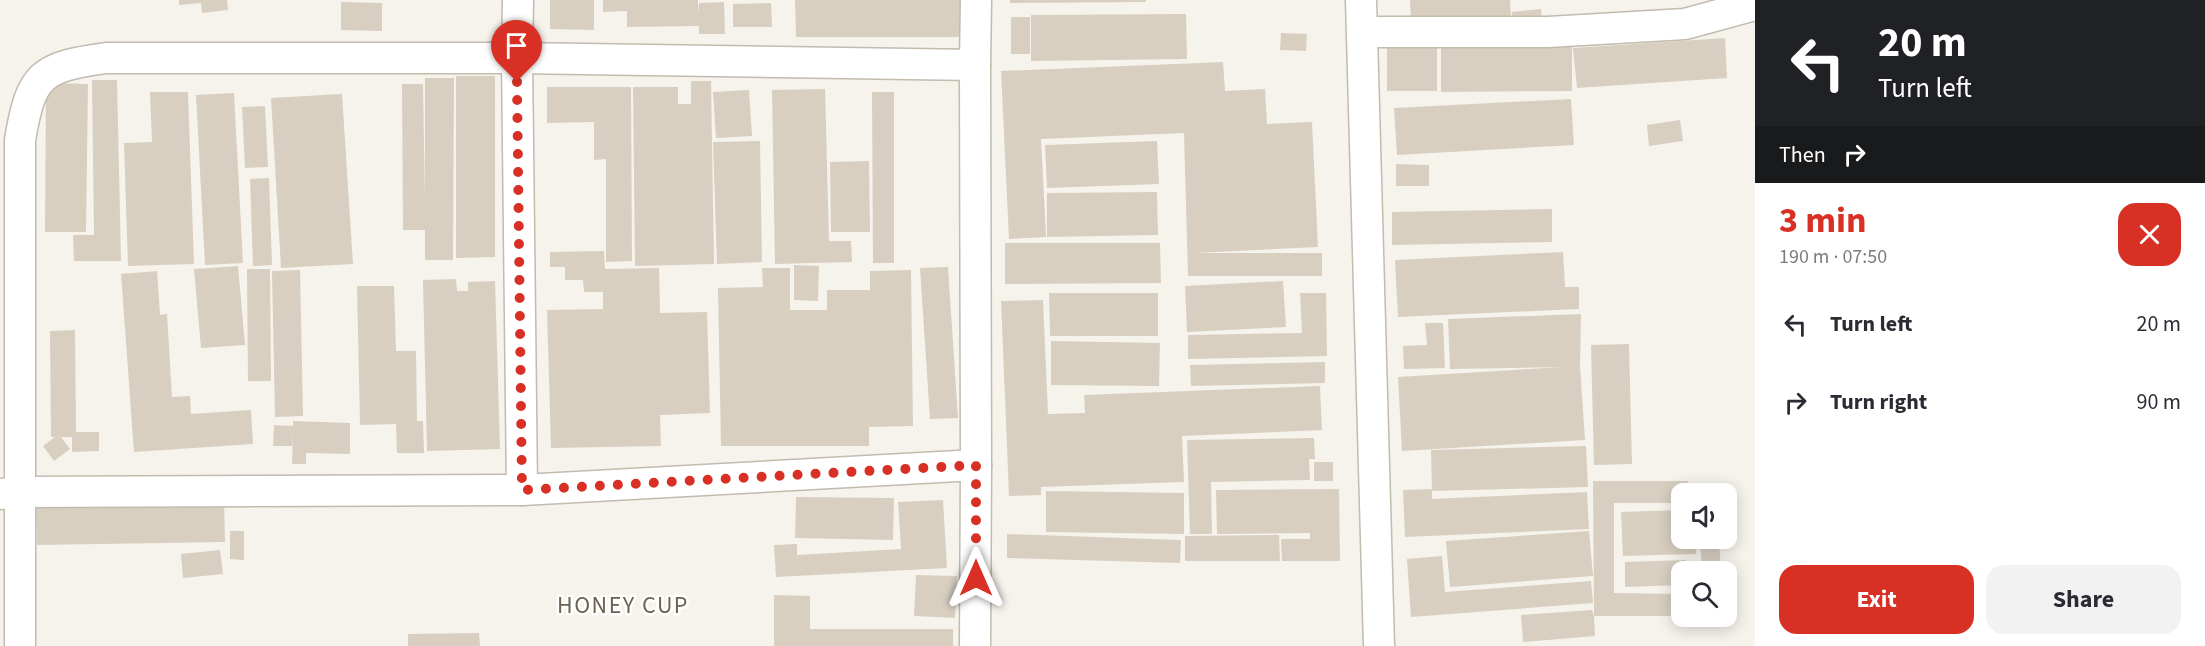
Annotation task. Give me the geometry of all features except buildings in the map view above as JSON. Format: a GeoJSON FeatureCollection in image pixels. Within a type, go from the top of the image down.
{"type":"FeatureCollection","features":[{"type":"Feature","properties":{"kind":"street"},"geometry":{"type":"LineString","coordinates":[[518,0],[522,490]]}},
{"type":"Feature","properties":{"kind":"street"},"geometry":{"type":"LineString","coordinates":[[975,646],[976,0]]}},
{"type":"Feature","properties":{"kind":"street"},"geometry":{"type":"LineString","coordinates":[[1361,0],[1364,32],[1379,646]]}},
{"type":"Feature","properties":{"kind":"street"},"geometry":{"type":"LineString","coordinates":[[1364,32],[1548,32],[1685,24],[1755,5]]}},
{"type":"Feature","properties":{"kind":"street"},"geometry":{"type":"LineString","coordinates":[[20,646],[10,493],[20,140],[26,106],[40,78],[69,63],[106,58],[517,58],[975,65]]}},
{"type":"Feature","properties":{"kind":"street"},"geometry":{"type":"LineString","coordinates":[[10,493],[522,490],[976,465]]}},
{"type":"Feature","properties":{"kind":"district","name":"HONEY CUP"},"geometry":{"type":"Point","coordinates":[623,605]}},
{"type":"Feature","properties":{"kind":"route"},"geometry":{"type":"LineString","coordinates":[[517,82],[522,490],[976,465],[976,578]]}}]}
